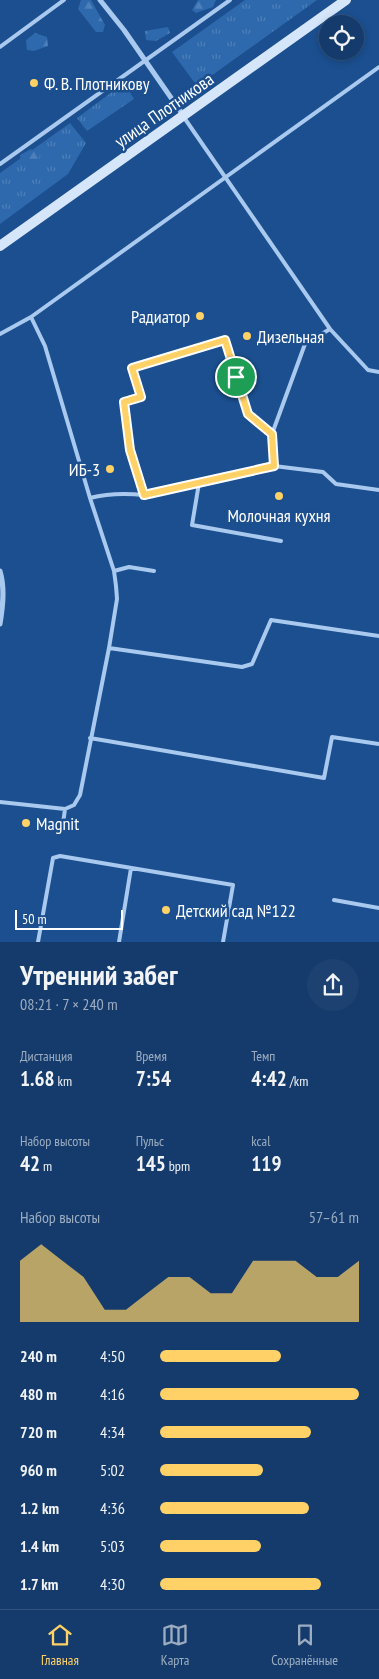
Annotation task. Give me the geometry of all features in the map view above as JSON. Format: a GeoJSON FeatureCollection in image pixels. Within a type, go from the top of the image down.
{"type":"FeatureCollection","features":[{"type":"Feature","properties":{"kind":"main road","name":"улица Плотникова"},"geometry":{"type":"LineString","coordinates":[[0,246],[346,0]]}},
{"type":"Feature","properties":{"kind":"street"},"geometry":{"type":"LineString","coordinates":[[100,0],[184,116]]}},
{"type":"Feature","properties":{"kind":"street"},"geometry":{"type":"LineString","coordinates":[[0,571],[3,605],[0,624]]}},
{"type":"Feature","properties":{"kind":"lane"},"geometry":{"type":"LineString","coordinates":[[0,47],[64,0]]}},
{"type":"Feature","properties":{"kind":"lane"},"geometry":{"type":"LineString","coordinates":[[0,164],[230,0]]}},
{"type":"Feature","properties":{"kind":"lane"},"geometry":{"type":"LineString","coordinates":[[0,334],[31,317],[379,67]]}},
{"type":"Feature","properties":{"kind":"lane"},"geometry":{"type":"LineString","coordinates":[[184,116],[330,329],[368,370],[379,372]]}},
{"type":"Feature","properties":{"kind":"lane"},"geometry":{"type":"LineString","coordinates":[[0,802],[65,810],[74,805],[80,795],[117,599],[114,571],[44,346],[31,317]]}},
{"type":"Feature","properties":{"kind":"lane"},"geometry":{"type":"LineString","coordinates":[[274,466],[272,434],[306,344],[330,329]]}},
{"type":"Feature","properties":{"kind":"lane"},"geometry":{"type":"LineString","coordinates":[[144,495],[130,450],[124,402],[141,397],[132,368],[225,340],[248,414],[272,434]]}},
{"type":"Feature","properties":{"kind":"lane"},"geometry":{"type":"LineString","coordinates":[[90,498],[104,494],[144,495],[274,466],[323,472],[336,484],[379,490]]}},
{"type":"Feature","properties":{"kind":"lane"},"geometry":{"type":"LineString","coordinates":[[199,483],[192,526],[281,540]]}},
{"type":"Feature","properties":{"kind":"lane"},"geometry":{"type":"LineString","coordinates":[[114,571],[129,567],[154,571]]}},
{"type":"Feature","properties":{"kind":"lane"},"geometry":{"type":"LineString","coordinates":[[109,648],[242,667],[252,664],[271,620],[379,636]]}},
{"type":"Feature","properties":{"kind":"lane"},"geometry":{"type":"LineString","coordinates":[[90,738],[324,778],[332,737],[379,744],[379,740]]}},
{"type":"Feature","properties":{"kind":"lane"},"geometry":{"type":"LineString","coordinates":[[62,831],[65,810]]}},
{"type":"Feature","properties":{"kind":"lane"},"geometry":{"type":"LineString","coordinates":[[38,942],[53,858],[60,856],[233,885],[223,942]]}},
{"type":"Feature","properties":{"kind":"lane"},"geometry":{"type":"LineString","coordinates":[[119,942],[131,868]]}},
{"type":"Feature","properties":{"kind":"lane"},"geometry":{"type":"LineString","coordinates":[[334,900],[379,908]]}},
{"type":"Feature","properties":{"kind":"green space"},"geometry":{"type":"Polygon","coordinates":[[[81,0],[91,0],[105,25],[103,32],[96,32],[78,9],[81,0]]]}},
{"type":"Feature","properties":{"kind":"green space"},"geometry":{"type":"Polygon","coordinates":[[[198,0],[216,0],[213,7],[196,13],[192,10],[198,0]]]}},
{"type":"Feature","properties":{"kind":"green space"},"geometry":{"type":"Polygon","coordinates":[[[245,0],[317,0],[197,86],[172,52],[245,0]]]}},
{"type":"Feature","properties":{"kind":"green space"},"geometry":{"type":"Polygon","coordinates":[[[168,27],[170,33],[156,41],[146,40],[145,31],[168,27]]]}},
{"type":"Feature","properties":{"kind":"green space"},"geometry":{"type":"Polygon","coordinates":[[[35,33],[47,37],[48,46],[34,51],[27,50],[26,40],[35,33]]]}},
{"type":"Feature","properties":{"kind":"green space"},"geometry":{"type":"Polygon","coordinates":[[[124,83],[134,99],[87,131],[77,118],[124,83]]]}},
{"type":"Feature","properties":{"kind":"green space"},"geometry":{"type":"Polygon","coordinates":[[[70,123],[86,143],[68,174],[0,224],[0,173],[70,123]]]}},
{"type":"Feature","properties":{"kind":"green space"},"geometry":{"type":"Polygon","coordinates":[[[31,149],[40,156],[36,164],[27,168],[21,166],[20,155],[31,149]]]}},
{"type":"Feature","properties":{"kind":"place","name":"Ф. В. Плотникову"},"geometry":{"type":"Point","coordinates":[34,83]}},
{"type":"Feature","properties":{"kind":"place","name":"Радиатор"},"geometry":{"type":"Point","coordinates":[200,316]}},
{"type":"Feature","properties":{"kind":"place","name":"Дизельная"},"geometry":{"type":"Point","coordinates":[247,336]}},
{"type":"Feature","properties":{"kind":"place","name":"ИБ-3"},"geometry":{"type":"Point","coordinates":[110,469]}},
{"type":"Feature","properties":{"kind":"place","name":"Молочная кухня"},"geometry":{"type":"Point","coordinates":[279,496]}},
{"type":"Feature","properties":{"kind":"place","name":"Magnit"},"geometry":{"type":"Point","coordinates":[26,823]}},
{"type":"Feature","properties":{"kind":"place","name":"Детский сад №122"},"geometry":{"type":"Point","coordinates":[166,910]}},
{"type":"Feature","properties":{"kind":"route"},"geometry":{"type":"LineString","coordinates":[[225,340],[236,377],[248,414],[272,434],[274,466],[144,495],[130,450],[124,402],[141,397],[132,368],[225,340]]}}]}
